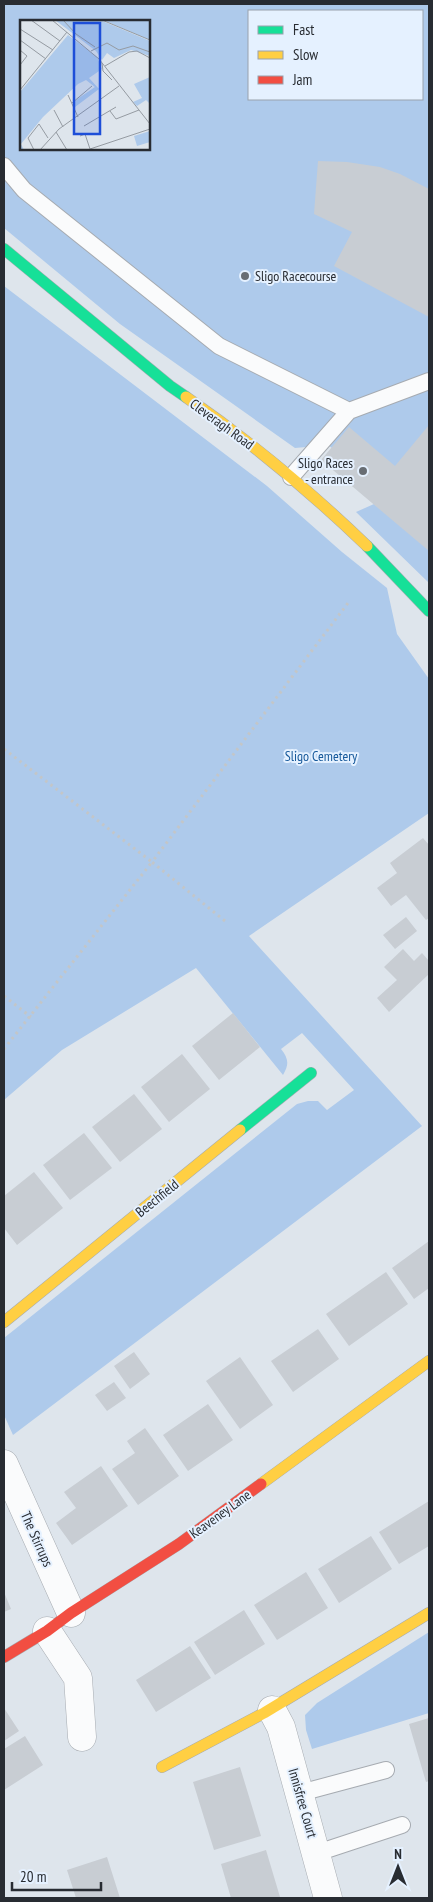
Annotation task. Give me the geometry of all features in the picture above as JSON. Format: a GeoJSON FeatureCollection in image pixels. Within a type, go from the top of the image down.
{"type":"FeatureCollection","features":[{"type":"Feature","properties":{"kind":"street","name":"Cleveragh Road"},"geometry":{"type":"LineString","coordinates":[[4,249],[170,386],[228,426],[291,477],[366,545],[429,611]]}},
{"type":"Feature","properties":{"kind":"street","name":"Beechfield"},"geometry":{"type":"LineString","coordinates":[[4,1322],[311,1073]]}},
{"type":"Feature","properties":{"kind":"street","name":"Keaveney Lane"},"geometry":{"type":"LineString","coordinates":[[4,1657],[47,1631],[71,1613],[178,1544],[429,1361]]}},
{"type":"Feature","properties":{"kind":"street","name":"The Stirrups"},"geometry":{"type":"LineString","coordinates":[[4,1464],[71,1613]]}},
{"type":"Feature","properties":{"kind":"street"},"geometry":{"type":"LineString","coordinates":[[162,1767],[212,1743],[272,1710],[429,1613]]}},
{"type":"Feature","properties":{"kind":"street"},"geometry":{"type":"LineString","coordinates":[[47,1631],[78,1678],[82,1737]]}},
{"type":"Feature","properties":{"kind":"street","name":"Innisfree Court"},"geometry":{"type":"LineString","coordinates":[[272,1710],[281,1727],[328,1898]]}},
{"type":"Feature","properties":{"kind":"lane"},"geometry":{"type":"LineString","coordinates":[[4,166],[24,190],[219,346],[349,411]]}},
{"type":"Feature","properties":{"kind":"lane"},"geometry":{"type":"LineString","coordinates":[[291,477],[349,411],[429,381]]}},
{"type":"Feature","properties":{"kind":"lane"},"geometry":{"type":"LineString","coordinates":[[300,1793],[386,1770]]}},
{"type":"Feature","properties":{"kind":"lane"},"geometry":{"type":"LineString","coordinates":[[316,1853],[402,1825]]}},
{"type":"Feature","properties":{"kind":"path"},"geometry":{"type":"LineString","coordinates":[[4,1049],[152,862],[348,603]]}},
{"type":"Feature","properties":{"kind":"path"},"geometry":{"type":"LineString","coordinates":[[4,749],[226,921]]}},
{"type":"Feature","properties":{"kind":"path"},"geometry":{"type":"LineString","coordinates":[[4,996],[31,1017]]}},
{"type":"Feature","properties":{"kind":"green space","name":"Sligo Racecourse"},"geometry":{"type":"Polygon","coordinates":[[[4,4],[429,4],[429,583],[356,512],[374,504],[382,485],[328,445],[295,448],[120,324],[4,228],[4,4]]]}},
{"type":"Feature","properties":{"kind":"green space","name":"Sligo Cemetery"},"geometry":{"type":"Polygon","coordinates":[[[4,286],[267,486],[342,552],[387,588],[397,634],[429,679],[429,813],[249,936],[422,1126],[13,1435],[4,1415],[4,1338],[297,1104],[318,1101],[327,1110],[354,1090],[302,1033],[281,1049],[286,1056],[287,1062],[283,1075],[196,968],[62,1050],[4,1100],[4,286]]]}},
{"type":"Feature","properties":{"kind":"green space"},"geometry":{"type":"Polygon","coordinates":[[[429,1632],[429,1713],[312,1749],[306,1730],[305,1715],[317,1703],[429,1632]]]}},
{"type":"Feature","properties":{"kind":"building"},"geometry":{"type":"Polygon","coordinates":[[[318,161],[347,162],[380,167],[400,174],[429,189],[429,317],[334,266],[352,232],[314,214],[318,161]]]}},
{"type":"Feature","properties":{"kind":"building"},"geometry":{"type":"Polygon","coordinates":[[[429,425],[429,551],[321,460],[349,427],[395,466],[429,425]]]}},
{"type":"Feature","properties":{"kind":"building"},"geometry":{"type":"Polygon","coordinates":[[[423,838],[429,845],[429,918],[426,920],[406,895],[391,906],[377,888],[397,873],[390,863],[423,838]]]}},
{"type":"Feature","properties":{"kind":"building"},"geometry":{"type":"Polygon","coordinates":[[[406,917],[417,931],[395,949],[383,935],[406,917]]]}},
{"type":"Feature","properties":{"kind":"building"},"geometry":{"type":"Polygon","coordinates":[[[403,949],[414,961],[422,953],[429,961],[429,974],[389,1012],[377,998],[397,980],[384,967],[403,949]]]}},
{"type":"Feature","properties":{"kind":"building"},"geometry":{"type":"Polygon","coordinates":[[[233,1013],[260,1047],[219,1080],[192,1046],[233,1013]]]}},
{"type":"Feature","properties":{"kind":"building"},"geometry":{"type":"Polygon","coordinates":[[[182,1054],[210,1089],[169,1122],[141,1087],[182,1054]]]}},
{"type":"Feature","properties":{"kind":"building"},"geometry":{"type":"Polygon","coordinates":[[[134,1094],[162,1129],[120,1162],[92,1127],[134,1094]]]}},
{"type":"Feature","properties":{"kind":"building"},"geometry":{"type":"Polygon","coordinates":[[[84,1133],[112,1168],[70,1200],[43,1165],[84,1133]]]}},
{"type":"Feature","properties":{"kind":"building"},"geometry":{"type":"Polygon","coordinates":[[[34,1172],[63,1208],[17,1245],[4,1228],[4,1196],[34,1172]]]}},
{"type":"Feature","properties":{"kind":"building"},"geometry":{"type":"Polygon","coordinates":[[[429,1241],[429,1288],[414,1299],[392,1268],[429,1241]]]}},
{"type":"Feature","properties":{"kind":"building"},"geometry":{"type":"Polygon","coordinates":[[[386,1272],[408,1304],[349,1346],[326,1314],[386,1272]]]}},
{"type":"Feature","properties":{"kind":"building"},"geometry":{"type":"Polygon","coordinates":[[[318,1329],[339,1359],[293,1392],[271,1361],[318,1329]]]}},
{"type":"Feature","properties":{"kind":"building"},"geometry":{"type":"Polygon","coordinates":[[[134,1352],[150,1374],[130,1389],[114,1366],[134,1352]]]}},
{"type":"Feature","properties":{"kind":"building"},"geometry":{"type":"Polygon","coordinates":[[[240,1357],[273,1405],[240,1429],[206,1381],[240,1357]]]}},
{"type":"Feature","properties":{"kind":"building"},"geometry":{"type":"Polygon","coordinates":[[[114,1382],[126,1398],[107,1411],[95,1395],[114,1382]]]}},
{"type":"Feature","properties":{"kind":"building"},"geometry":{"type":"Polygon","coordinates":[[[208,1404],[233,1440],[188,1471],[163,1435],[208,1404]]]}},
{"type":"Feature","properties":{"kind":"building"},"geometry":{"type":"Polygon","coordinates":[[[145,1428],[179,1476],[138,1505],[112,1469],[135,1453],[127,1441],[145,1428]]]}},
{"type":"Feature","properties":{"kind":"building"},"geometry":{"type":"Polygon","coordinates":[[[101,1466],[128,1506],[72,1545],[56,1523],[76,1508],[64,1492],[101,1466]]]}},
{"type":"Feature","properties":{"kind":"building"},"geometry":{"type":"Polygon","coordinates":[[[429,1501],[429,1546],[399,1564],[379,1532],[429,1501]]]}},
{"type":"Feature","properties":{"kind":"building"},"geometry":{"type":"Polygon","coordinates":[[[371,1536],[392,1569],[339,1603],[318,1569],[371,1536]]]}},
{"type":"Feature","properties":{"kind":"building"},"geometry":{"type":"Polygon","coordinates":[[[306,1572],[328,1608],[277,1640],[254,1605],[306,1572]]]}},
{"type":"Feature","properties":{"kind":"building"},"geometry":{"type":"Polygon","coordinates":[[[4,1592],[11,1609],[4,1612],[4,1592]]]}},
{"type":"Feature","properties":{"kind":"building"},"geometry":{"type":"Polygon","coordinates":[[[244,1610],[265,1644],[215,1675],[194,1642],[244,1610]]]}},
{"type":"Feature","properties":{"kind":"building"},"geometry":{"type":"Polygon","coordinates":[[[190,1646],[211,1678],[156,1712],[136,1680],[190,1646]]]}},
{"type":"Feature","properties":{"kind":"building"},"geometry":{"type":"Polygon","coordinates":[[[4,1708],[19,1731],[4,1741],[4,1708]]]}},
{"type":"Feature","properties":{"kind":"building"},"geometry":{"type":"Polygon","coordinates":[[[429,1718],[429,1781],[426,1782],[409,1724],[429,1718]]]}},
{"type":"Feature","properties":{"kind":"building"},"geometry":{"type":"Polygon","coordinates":[[[25,1736],[43,1765],[4,1790],[4,1749],[25,1736]]]}},
{"type":"Feature","properties":{"kind":"building"},"geometry":{"type":"Polygon","coordinates":[[[240,1767],[261,1836],[214,1850],[193,1782],[240,1767]]]}},
{"type":"Feature","properties":{"kind":"building"},"geometry":{"type":"Polygon","coordinates":[[[266,1850],[280,1897],[231,1898],[221,1864],[266,1850]]]}},
{"type":"Feature","properties":{"kind":"building"},"geometry":{"type":"Polygon","coordinates":[[[107,1857],[120,1898],[76,1898],[67,1870],[107,1857]]]}},
{"type":"Feature","properties":{"kind":"traffic: fast"},"geometry":{"type":"LineString","coordinates":[[4,249],[170,386],[186,397]]}},
{"type":"Feature","properties":{"kind":"traffic: fast"},"geometry":{"type":"LineString","coordinates":[[367,546],[429,611]]}},
{"type":"Feature","properties":{"kind":"traffic: fast"},"geometry":{"type":"LineString","coordinates":[[240,1130],[311,1073]]}},
{"type":"Feature","properties":{"kind":"traffic: slow"},"geometry":{"type":"LineString","coordinates":[[186,397],[280,468],[367,546]]}},
{"type":"Feature","properties":{"kind":"traffic: slow"},"geometry":{"type":"LineString","coordinates":[[4,1322],[240,1130]]}},
{"type":"Feature","properties":{"kind":"traffic: slow"},"geometry":{"type":"LineString","coordinates":[[261,1484],[429,1361]]}},
{"type":"Feature","properties":{"kind":"traffic: slow"},"geometry":{"type":"LineString","coordinates":[[162,1767],[264,1713],[429,1613]]}},
{"type":"Feature","properties":{"kind":"traffic: jam"},"geometry":{"type":"LineString","coordinates":[[4,1657],[179,1544],[261,1484]]}},
{"type":"Feature","properties":{"kind":"place","name":"Sligo Racecourse"},"geometry":{"type":"Point","coordinates":[245,276]}},
{"type":"Feature","properties":{"kind":"place","name":"Sligo Races - entrance"},"geometry":{"type":"Point","coordinates":[363,471]}}]}
